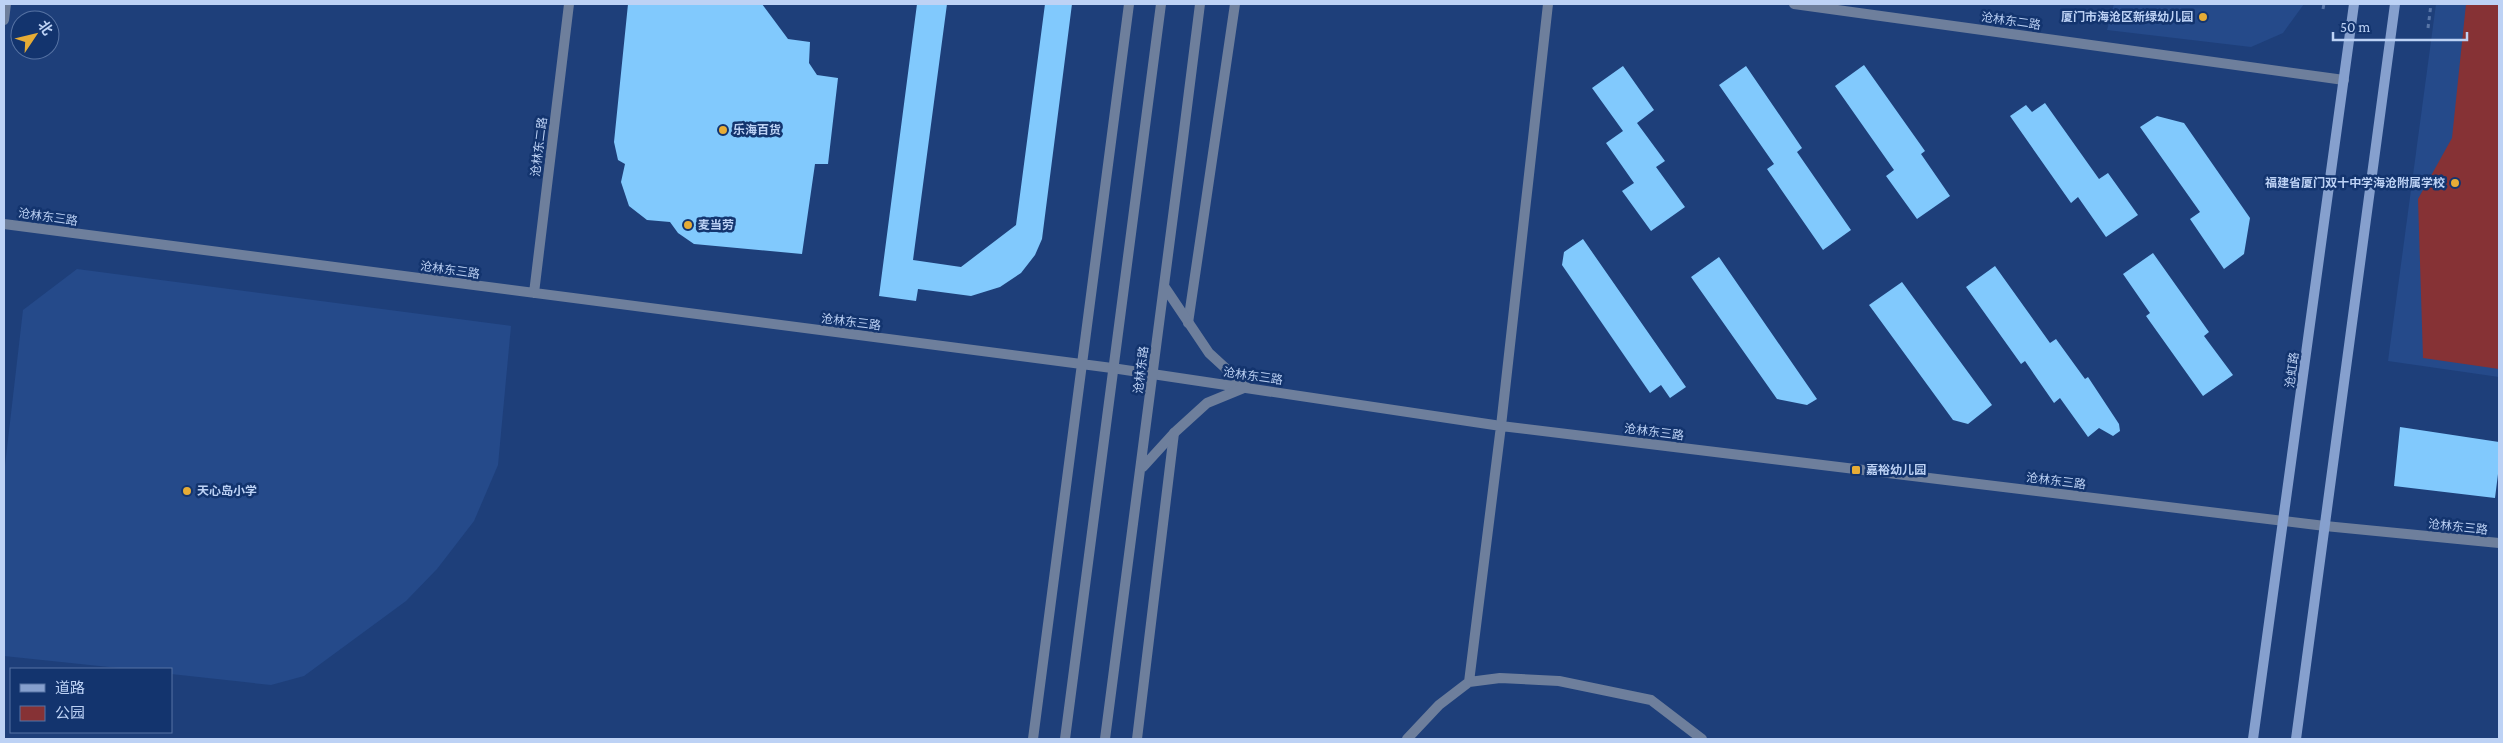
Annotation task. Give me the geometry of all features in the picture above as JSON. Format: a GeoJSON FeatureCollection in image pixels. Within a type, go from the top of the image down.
{"type":"FeatureCollection","features":[{"type":"Feature","properties":{"kind":"main road","name":"沧虹路"},"geometry":{"type":"LineString","coordinates":[[2253,739],[2354,4]]}},
{"type":"Feature","properties":{"kind":"main road"},"geometry":{"type":"LineString","coordinates":[[2296,739],[2395,4]]}},
{"type":"Feature","properties":{"kind":"street"},"geometry":{"type":"LineString","coordinates":[[4,20],[6,4]]}},
{"type":"Feature","properties":{"kind":"street","name":"沧林东二路"},"geometry":{"type":"LineString","coordinates":[[534,293],[568,4]]}},
{"type":"Feature","properties":{"kind":"street"},"geometry":{"type":"LineString","coordinates":[[1033,739],[1084,365],[1129,4]]}},
{"type":"Feature","properties":{"kind":"street"},"geometry":{"type":"LineString","coordinates":[[1065,739],[1161,4]]}},
{"type":"Feature","properties":{"kind":"street","name":"沧林东路"},"geometry":{"type":"LineString","coordinates":[[1105,739],[1143,467],[1152,374],[1200,4]]}},
{"type":"Feature","properties":{"kind":"street"},"geometry":{"type":"LineString","coordinates":[[1188,323],[1235,4]]}},
{"type":"Feature","properties":{"kind":"street"},"geometry":{"type":"LineString","coordinates":[[1469,682],[1501,426],[1548,4]]}},
{"type":"Feature","properties":{"kind":"street","name":"沧林东二路"},"geometry":{"type":"LineString","coordinates":[[1794,4],[2344,80]]}},
{"type":"Feature","properties":{"kind":"street","name":"沧林东三路"},"geometry":{"type":"LineString","coordinates":[[4,224],[1112,368],[1501,426],[2325,526],[2499,544]]}},
{"type":"Feature","properties":{"kind":"street"},"geometry":{"type":"LineString","coordinates":[[1143,467],[1174,433],[1207,403],[1246,387],[1209,353],[1164,286]]}},
{"type":"Feature","properties":{"kind":"street"},"geometry":{"type":"LineString","coordinates":[[1137,739],[1174,433]]}},
{"type":"Feature","properties":{"kind":"street"},"geometry":{"type":"LineString","coordinates":[[1407,739],[1439,705],[1469,682],[1500,678],[1559,681],[1651,700],[1702,739]]}},
{"type":"Feature","properties":{"kind":"path"},"geometry":{"type":"LineString","coordinates":[[2323,10],[2324,4]]}},
{"type":"Feature","properties":{"kind":"path"},"geometry":{"type":"LineString","coordinates":[[2428,28],[2431,4]]}},
{"type":"Feature","properties":{"kind":"shaded area","name":"厦门市海沧区新绿幼儿园"},"geometry":{"type":"Polygon","coordinates":[[[2114,4],[2304,4],[2283,33],[2251,47],[2107,30],[2114,4]]]}},
{"type":"Feature","properties":{"kind":"shaded area","name":"福建省厦门双十中学海沧附属学校"},"geometry":{"type":"Polygon","coordinates":[[[2436,4],[2499,4],[2499,377],[2388,361],[2436,4]]]}},
{"type":"Feature","properties":{"kind":"shaded area","name":"天心岛小学"},"geometry":{"type":"Polygon","coordinates":[[[77,269],[511,326],[498,465],[474,521],[437,569],[406,601],[304,676],[271,685],[172,674],[172,668],[118,668],[4,656],[4,474],[23,310],[77,269]]]}},
{"type":"Feature","properties":{"kind":"green space","name":"福建省厦门双十中学海沧附属学校"},"geometry":{"type":"Polygon","coordinates":[[[2466,4],[2499,4],[2499,369],[2423,358],[2418,199],[2452,138],[2466,4]]]}},
{"type":"Feature","properties":{"kind":"building","name":"乐海百货"},"geometry":{"type":"Polygon","coordinates":[[[628,4],[762,4],[788,39],[810,42],[809,63],[817,75],[838,78],[828,164],[815,164],[802,254],[694,244],[678,233],[670,222],[647,220],[629,206],[621,182],[625,164],[618,160],[614,142],[628,4]]]}},
{"type":"Feature","properties":{"kind":"building"},"geometry":{"type":"Polygon","coordinates":[[[917,4],[947,4],[913,260],[961,267],[1016,225],[1045,4],[1072,4],[1042,239],[1035,255],[1021,273],[1000,287],[971,296],[918,289],[916,301],[879,296],[917,4]]]}},
{"type":"Feature","properties":{"kind":"building"},"geometry":{"type":"Polygon","coordinates":[[[1864,65],[1925,151],[1921,154],[1950,196],[1917,219],[1886,176],[1894,170],[1835,86],[1864,65]]]}},
{"type":"Feature","properties":{"kind":"building"},"geometry":{"type":"Polygon","coordinates":[[[1623,66],[1654,110],[1637,123],[1665,161],[1656,167],[1685,207],[1651,231],[1622,191],[1634,183],[1606,143],[1623,131],[1592,88],[1623,66]]]}},
{"type":"Feature","properties":{"kind":"building"},"geometry":{"type":"Polygon","coordinates":[[[1746,66],[1802,148],[1797,152],[1851,230],[1823,250],[1767,169],[1774,164],[1719,85],[1746,66]]]}},
{"type":"Feature","properties":{"kind":"building"},"geometry":{"type":"Polygon","coordinates":[[[2045,103],[2099,179],[2108,173],[2138,215],[2106,237],[2078,197],[2071,203],[2010,116],[2026,105],[2032,112],[2045,103]]]}},
{"type":"Feature","properties":{"kind":"building"},"geometry":{"type":"Polygon","coordinates":[[[2157,116],[2184,123],[2250,218],[2244,254],[2224,269],[2190,219],[2200,212],[2140,127],[2157,116]]]}},
{"type":"Feature","properties":{"kind":"building"},"geometry":{"type":"Polygon","coordinates":[[[1583,239],[1686,387],[1670,398],[1661,385],[1650,393],[1562,265],[1564,252],[1583,239]]]}},
{"type":"Feature","properties":{"kind":"building"},"geometry":{"type":"Polygon","coordinates":[[[2153,253],[2209,332],[2204,336],[2233,375],[2203,396],[2146,316],[2150,313],[2123,274],[2153,253]]]}},
{"type":"Feature","properties":{"kind":"building"},"geometry":{"type":"Polygon","coordinates":[[[1719,257],[1817,399],[1807,405],[1777,399],[1691,277],[1719,257]]]}},
{"type":"Feature","properties":{"kind":"building"},"geometry":{"type":"Polygon","coordinates":[[[1995,266],[2050,343],[2056,339],[2085,379],[2088,377],[2119,424],[2120,431],[2113,436],[2099,428],[2088,437],[2060,398],[2054,403],[2025,361],[2021,364],[1966,287],[1995,266]]]}},
{"type":"Feature","properties":{"kind":"building"},"geometry":{"type":"Polygon","coordinates":[[[1902,282],[1992,405],[1968,424],[1953,420],[1869,305],[1902,282]]]}},
{"type":"Feature","properties":{"kind":"building"},"geometry":{"type":"Polygon","coordinates":[[[2400,427],[2499,442],[2499,466],[2495,498],[2394,486],[2400,427]]]}},
{"type":"Feature","properties":{"kind":"place","name":"厦门市海沧区新绿幼儿园"},"geometry":{"type":"Point","coordinates":[2203,17]}},
{"type":"Feature","properties":{"kind":"place","name":"乐海百货"},"geometry":{"type":"Point","coordinates":[723,130]}},
{"type":"Feature","properties":{"kind":"place","name":"福建省厦门双十中学海沧附属学校"},"geometry":{"type":"Point","coordinates":[2455,183]}},
{"type":"Feature","properties":{"kind":"place","name":"麦当劳"},"geometry":{"type":"Point","coordinates":[688,225]}},
{"type":"Feature","properties":{"kind":"place","name":"嘉裕幼儿园"},"geometry":{"type":"Point","coordinates":[1856,470]}},
{"type":"Feature","properties":{"kind":"place","name":"天心岛小学"},"geometry":{"type":"Point","coordinates":[187,491]}}]}
